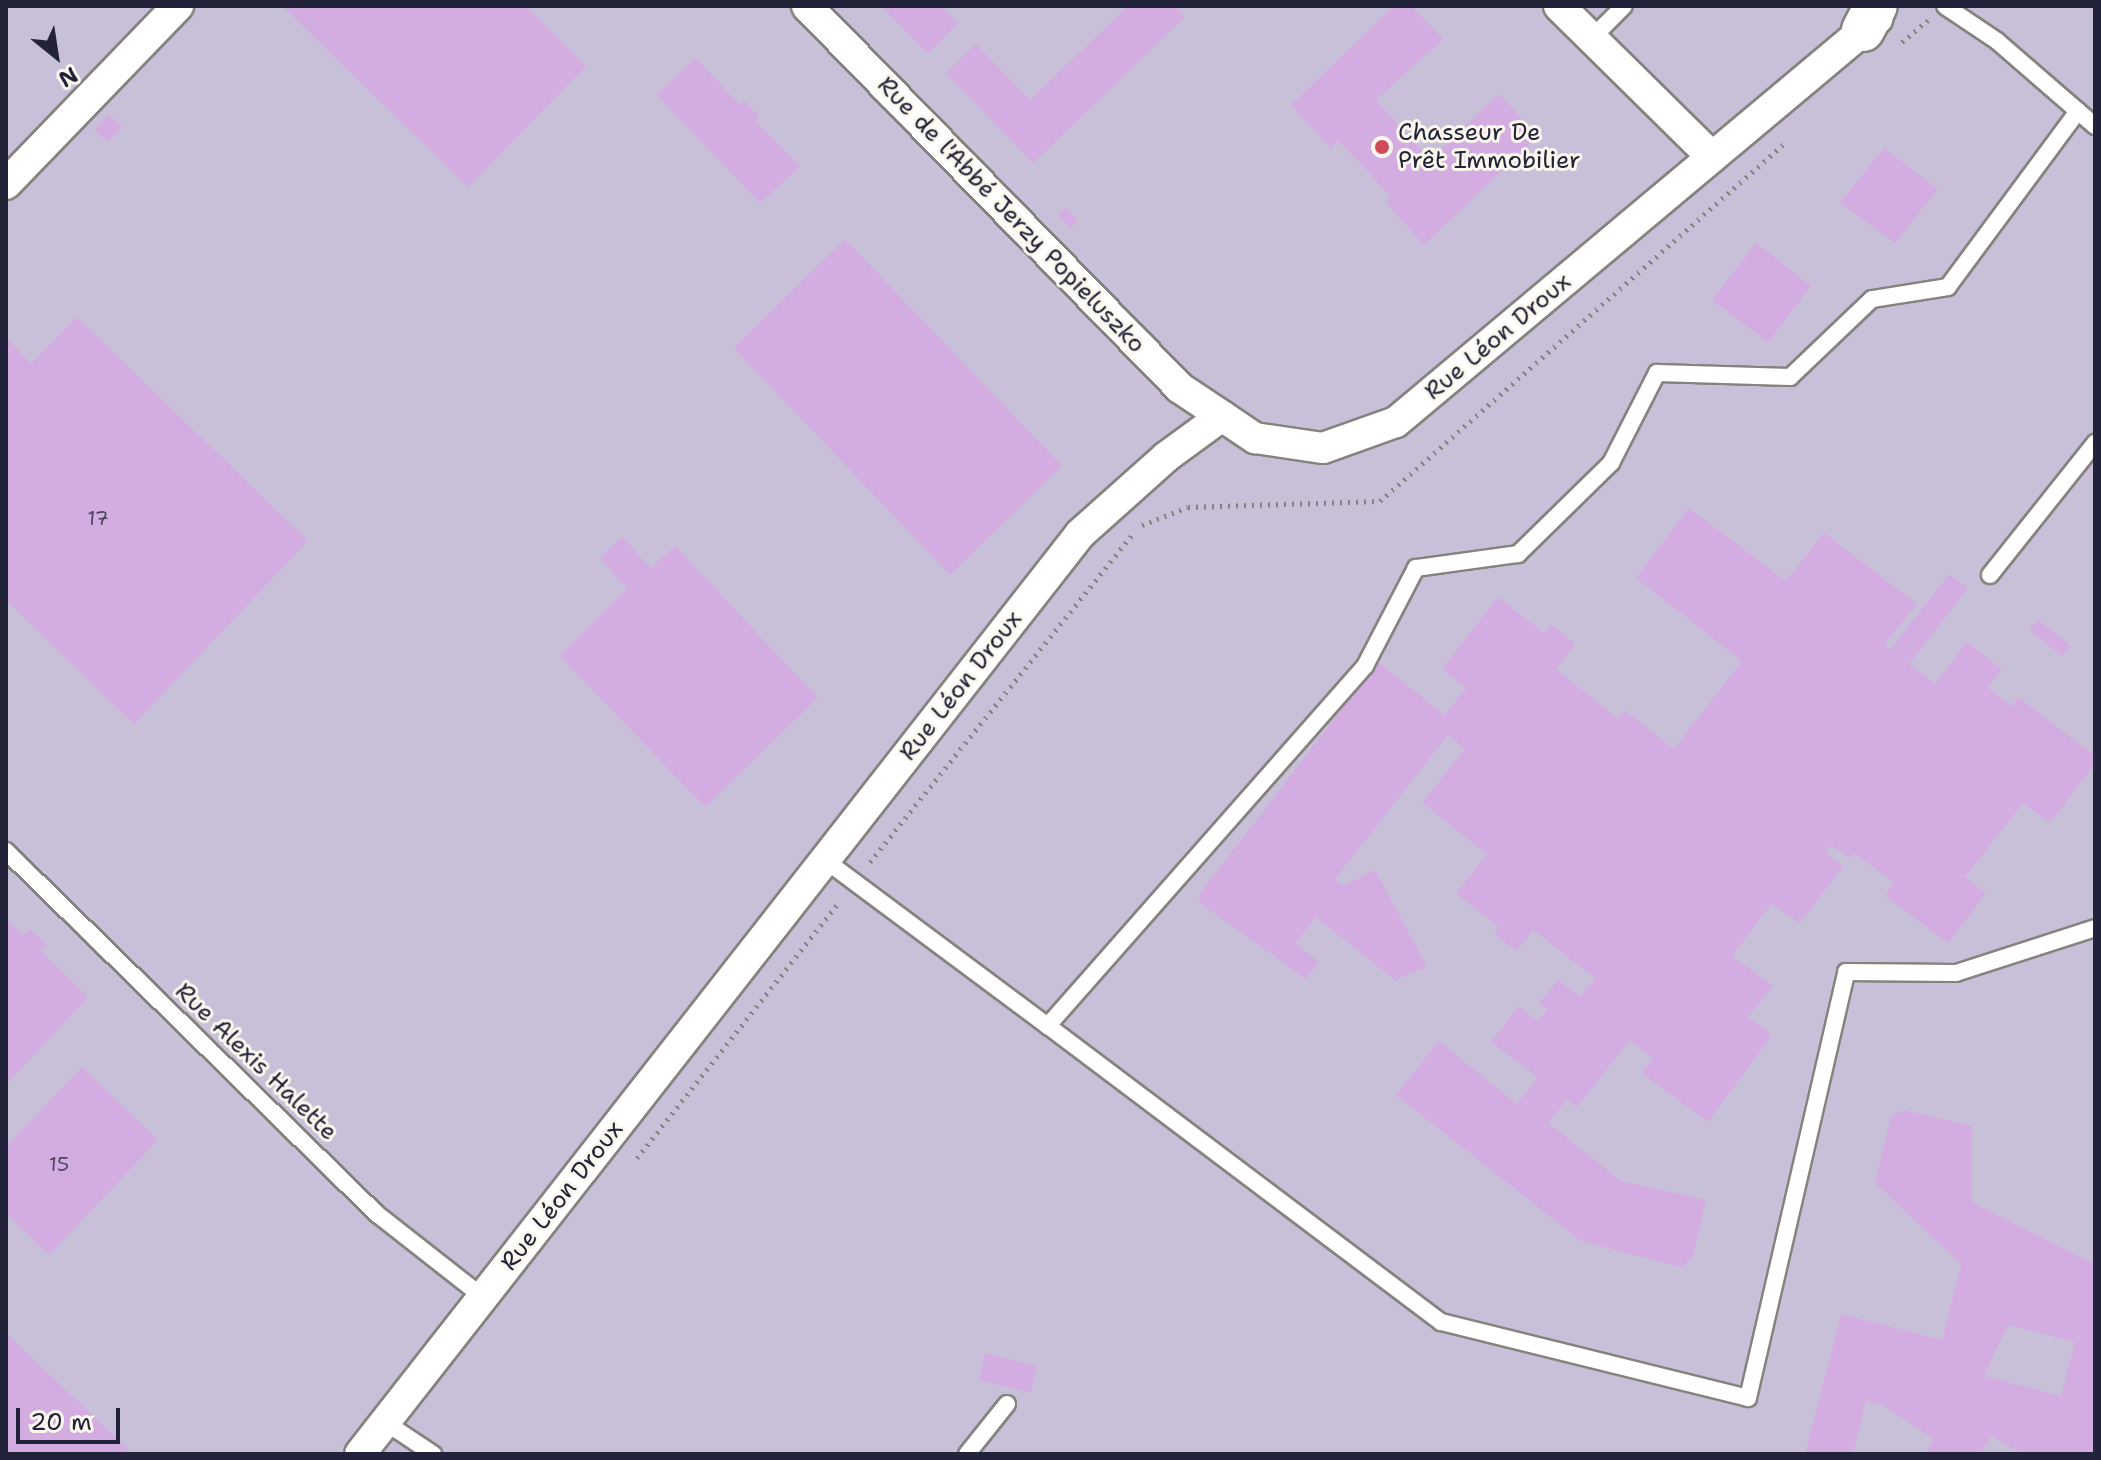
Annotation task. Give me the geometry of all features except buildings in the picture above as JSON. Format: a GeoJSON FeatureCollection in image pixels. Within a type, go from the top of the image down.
{"type":"FeatureCollection","features":[{"type":"Feature","properties":{"kind":"street"},"geometry":{"type":"LineString","coordinates":[[6,184],[178,6]]}},
{"type":"Feature","properties":{"kind":"street","name":"Rue de l'Abbé Jerzy Popieluszko"},"geometry":{"type":"LineString","coordinates":[[807,6],[1180,388],[1222,416]]}},
{"type":"Feature","properties":{"kind":"street"},"geometry":{"type":"LineString","coordinates":[[1559,6],[1712,157]]}},
{"type":"Feature","properties":{"kind":"street","name":"Rue Léon Droux"},"geometry":{"type":"LineString","coordinates":[[360,1454],[1080,534],[1166,457],[1222,416],[1255,438],[1323,448],[1396,422],[1878,14]]}},
{"type":"Feature","properties":{"kind":"lane"},"geometry":{"type":"LineString","coordinates":[[1592,38],[1624,6]]}},
{"type":"Feature","properties":{"kind":"lane"},"geometry":{"type":"LineString","coordinates":[[1945,6],[1997,41],[2095,126]]}},
{"type":"Feature","properties":{"kind":"lane"},"geometry":{"type":"LineString","coordinates":[[1048,1026],[1365,666],[1416,568],[1518,554],[1611,463],[1657,373],[1790,377],[1872,299],[1948,287],[2078,111]]}},
{"type":"Feature","properties":{"kind":"lane"},"geometry":{"type":"LineString","coordinates":[[1990,575],[2095,443]]}},
{"type":"Feature","properties":{"kind":"lane","name":"Rue Alexis Halette"},"geometry":{"type":"LineString","coordinates":[[6,851],[377,1214],[483,1297]]}},
{"type":"Feature","properties":{"kind":"lane"},"geometry":{"type":"LineString","coordinates":[[825,860],[1441,1322],[1748,1398],[1846,972],[1956,973],[2095,928]]}},
{"type":"Feature","properties":{"kind":"lane"},"geometry":{"type":"LineString","coordinates":[[967,1454],[1007,1404]]}},
{"type":"Feature","properties":{"kind":"lane"},"geometry":{"type":"LineString","coordinates":[[385,1422],[433,1454]]}},
{"type":"Feature","properties":{"kind":"path"},"geometry":{"type":"LineString","coordinates":[[629,1168],[1140,525]]}},
{"type":"Feature","properties":{"kind":"shaded area"},"geometry":{"type":"Polygon","coordinates":[[[6,6],[2095,6],[2095,1454],[6,1454],[6,6]]]}},
{"type":"Feature","properties":{"kind":"place","name":"Chasseur De Prêt Immobilier"},"geometry":{"type":"Point","coordinates":[1382,147]}}]}
